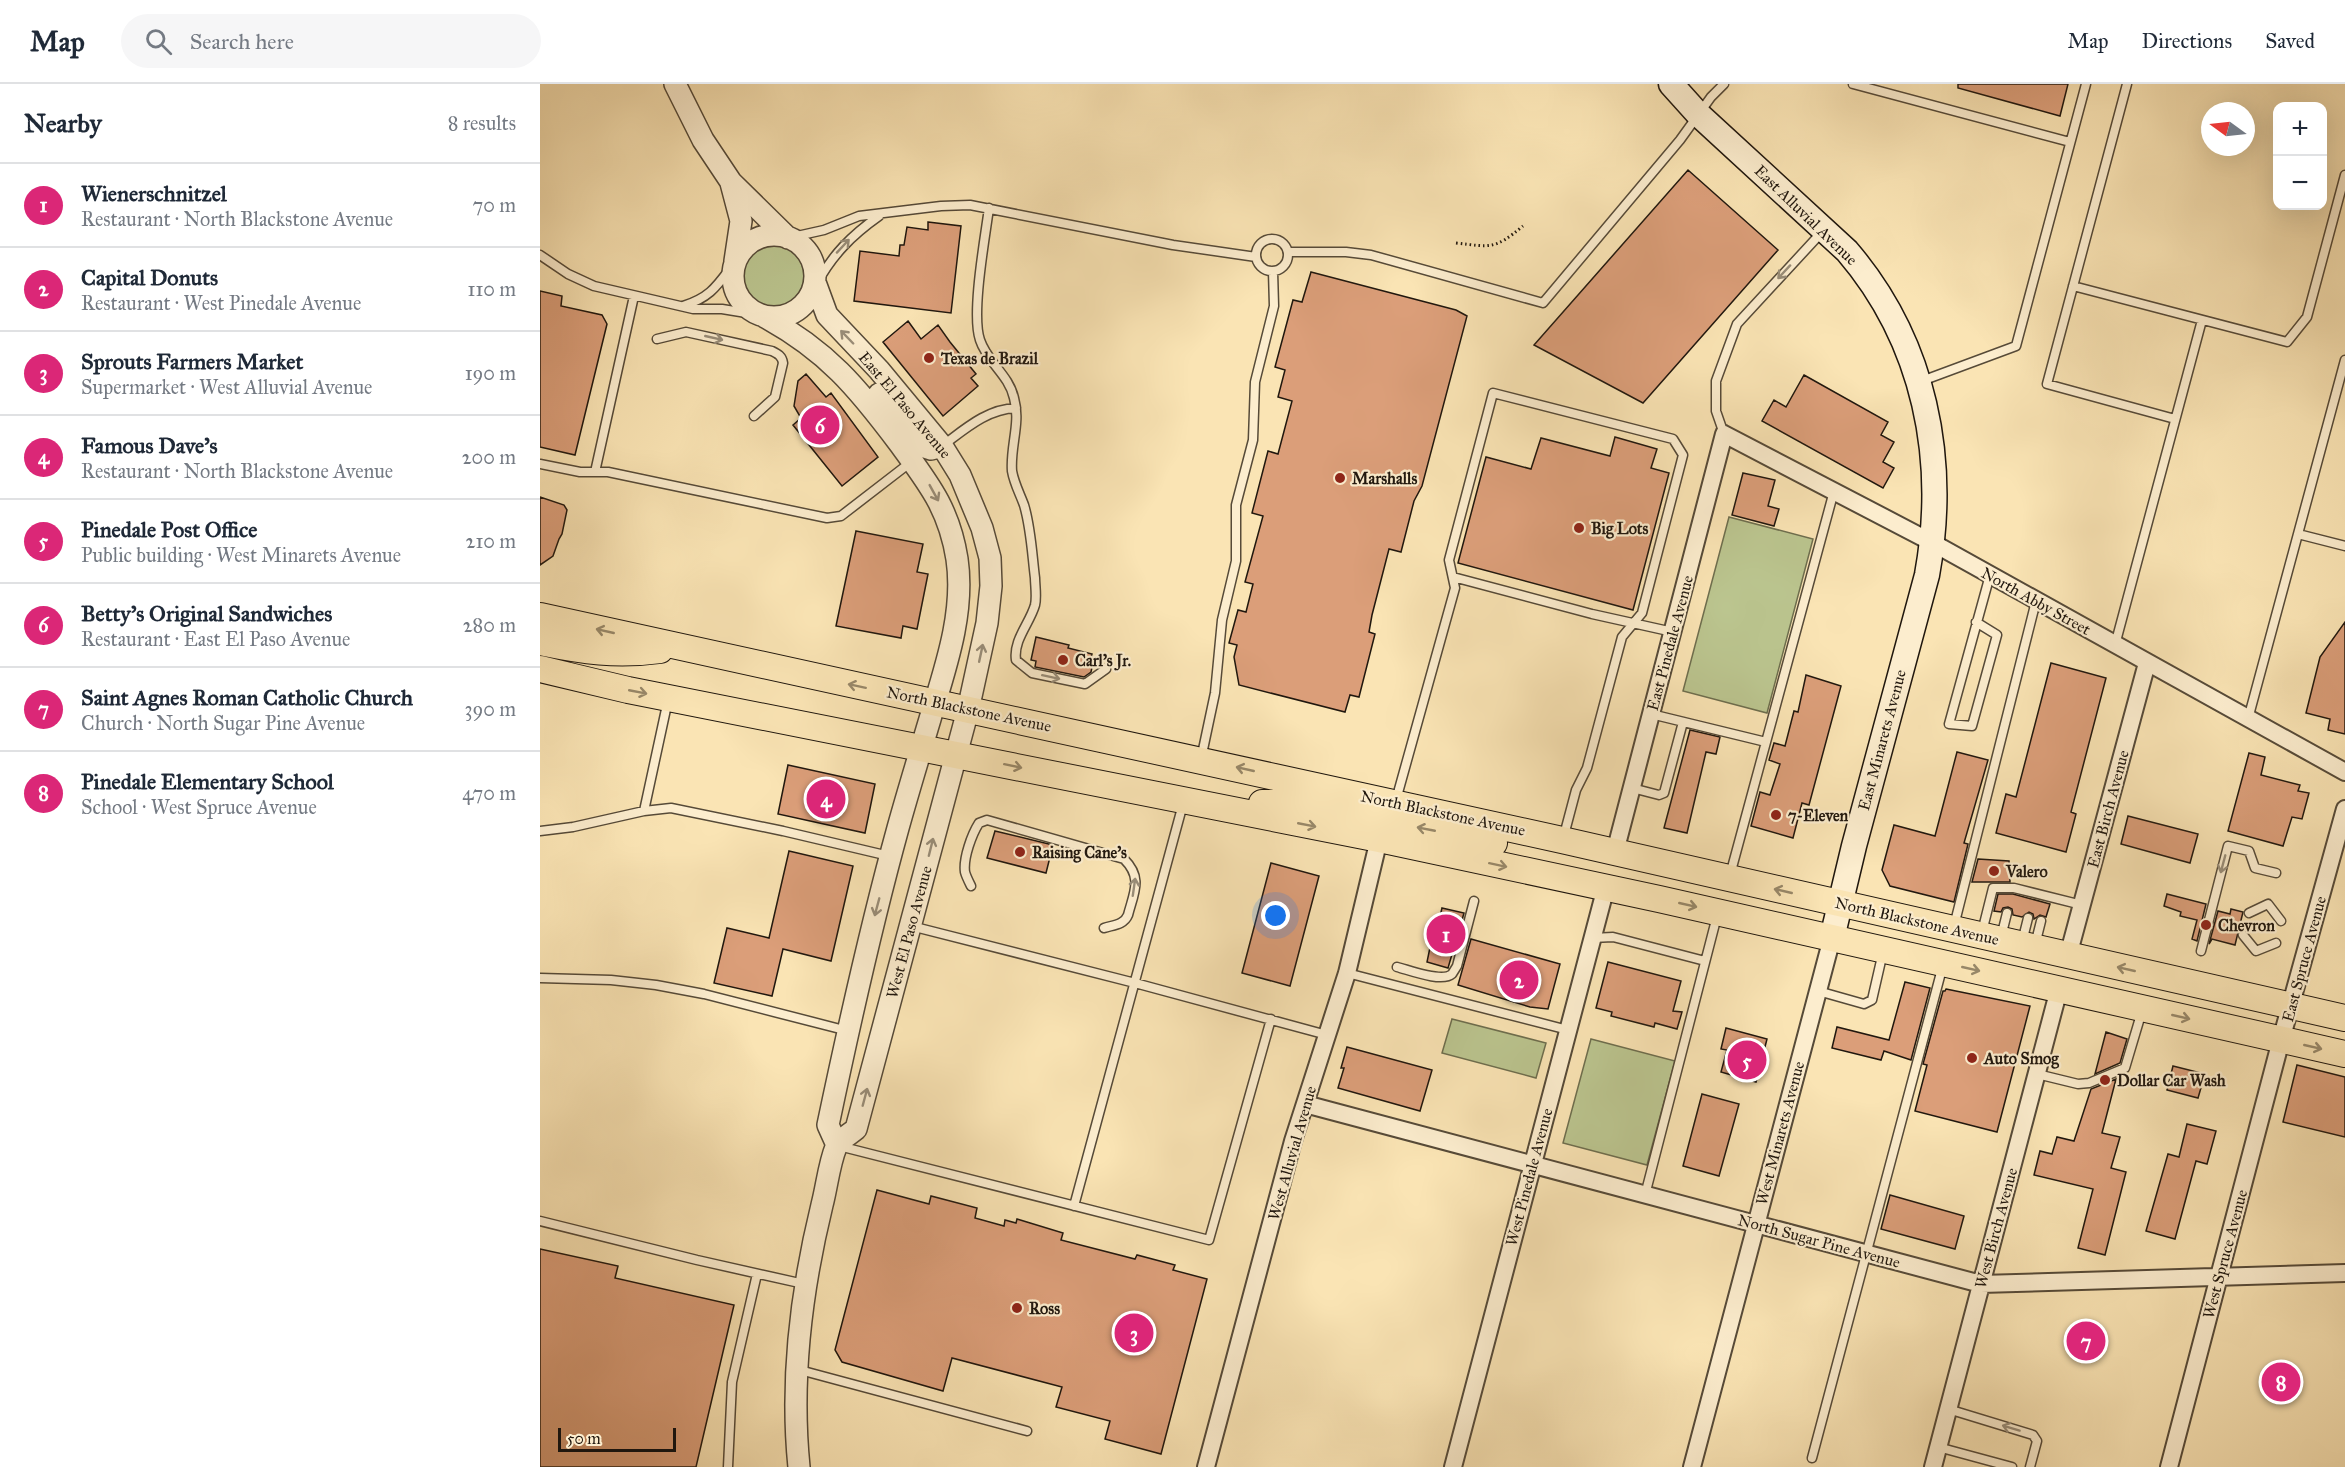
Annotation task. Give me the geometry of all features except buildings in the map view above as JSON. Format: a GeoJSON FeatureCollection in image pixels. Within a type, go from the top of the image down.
{"type":"FeatureCollection","features":[{"type":"Feature","properties":{"kind":"main road","name":"East Alluvial Avenue"},"geometry":{"type":"LineString","coordinates":[[1671,84],[1698,114],[1847,251],[1868,276],[1896,322],[1918,383],[1933,454],[1936,501],[1932,543]]}},
{"type":"Feature","properties":{"kind":"main road","name":"East Minarets Avenue"},"geometry":{"type":"LineString","coordinates":[[1832,938],[1927,575],[1932,543]]}},
{"type":"Feature","properties":{"kind":"main road","name":"North Blackstone Avenue"},"geometry":{"type":"LineString","coordinates":[[540,616],[1562,840],[2345,1018]]}},
{"type":"Feature","properties":{"kind":"main road"},"geometry":{"type":"LineString","coordinates":[[540,642],[588,652],[614,654],[681,648]]}},
{"type":"Feature","properties":{"kind":"main road"},"geometry":{"type":"LineString","coordinates":[[540,669],[669,698],[1606,887],[2345,1054]]}},
{"type":"Feature","properties":{"kind":"main road"},"geometry":{"type":"LineString","coordinates":[[1184,802],[1286,803],[1379,820],[1387,818],[1395,803]]}},
{"type":"Feature","properties":{"kind":"main road"},"geometry":{"type":"LineString","coordinates":[[1380,840],[1393,827],[1401,825],[1540,852],[1562,840]]}},
{"type":"Feature","properties":{"kind":"street"},"geometry":{"type":"LineString","coordinates":[[675,84],[703,140],[731,182],[788,238]]}},
{"type":"Feature","properties":{"kind":"street"},"geometry":{"type":"LineString","coordinates":[[731,182],[741,222],[732,279],[738,296],[745,305],[765,316],[779,317],[799,310],[808,302],[816,285],[815,267],[810,256],[797,242],[788,238],[768,236],[758,238],[748,244],[735,262]]}},
{"type":"Feature","properties":{"kind":"street","name":"East El Paso Avenue"},"geometry":{"type":"LineString","coordinates":[[816,285],[827,315],[879,370],[942,446],[960,475],[982,528],[990,558],[991,586],[987,623],[968,710]]}},
{"type":"Feature","properties":{"kind":"street","name":"East El Paso Avenue"},"geometry":{"type":"LineString","coordinates":[[765,316],[804,340],[844,375],[934,490],[944,512],[957,561],[959,589],[956,618],[935,702]]}},
{"type":"Feature","properties":{"kind":"street"},"geometry":{"type":"LineString","coordinates":[[844,375],[878,393],[922,446],[931,449],[942,446]]}},
{"type":"Feature","properties":{"kind":"street","name":"North Abby Street"},"geometry":{"type":"LineString","coordinates":[[1724,434],[1932,543],[2345,772]]}},
{"type":"Feature","properties":{"kind":"street","name":"East Pinedale Avenue"},"geometry":{"type":"LineString","coordinates":[[1615,852],[1724,434]]}},
{"type":"Feature","properties":{"kind":"street","name":"East Birch Avenue"},"geometry":{"type":"LineString","coordinates":[[2068,956],[2147,663]]}},
{"type":"Feature","properties":{"kind":"street"},"geometry":{"type":"LineString","coordinates":[[799,1467],[796,1438],[796,1369],[805,1284],[837,1145],[828,1125],[890,857],[935,702]]}},
{"type":"Feature","properties":{"kind":"street","name":"West El Paso Avenue"},"geometry":{"type":"LineString","coordinates":[[837,1145],[856,1129],[968,710]]}},
{"type":"Feature","properties":{"kind":"street","name":"East Spruce Avenue"},"geometry":{"type":"LineString","coordinates":[[2281,1040],[2345,809]]}},
{"type":"Feature","properties":{"kind":"street","name":"West Alluvial Avenue"},"geometry":{"type":"LineString","coordinates":[[1206,1467],[1305,1104],[1347,972],[1380,840]]}},
{"type":"Feature","properties":{"kind":"street","name":"West Pinedale Avenue"},"geometry":{"type":"LineString","coordinates":[[1453,1467],[1606,887]]}},
{"type":"Feature","properties":{"kind":"street","name":"West Minarets Avenue"},"geometry":{"type":"LineString","coordinates":[[1692,1467],[1832,938]]}},
{"type":"Feature","properties":{"kind":"street","name":"West Birch Avenue"},"geometry":{"type":"LineString","coordinates":[[1933,1467],[2059,989]]}},
{"type":"Feature","properties":{"kind":"street","name":"West Spruce Avenue"},"geometry":{"type":"LineString","coordinates":[[2169,1467],[2281,1040]]}},
{"type":"Feature","properties":{"kind":"street","name":"North Sugar Pine Avenue"},"geometry":{"type":"LineString","coordinates":[[1305,1104],[1981,1284],[2345,1273]]}},
{"type":"Feature","properties":{"kind":"lane"},"geometry":{"type":"LineString","coordinates":[[1288,252],[1346,252],[1371,255],[1543,303],[1724,84]]}},
{"type":"Feature","properties":{"kind":"lane"},"geometry":{"type":"LineString","coordinates":[[1853,84],[2070,142]]}},
{"type":"Feature","properties":{"kind":"lane"},"geometry":{"type":"LineString","coordinates":[[1918,383],[2016,346],[2086,84]]}},
{"type":"Feature","properties":{"kind":"lane"},"geometry":{"type":"LineString","coordinates":[[2127,84],[2047,384],[2175,418]]}},
{"type":"Feature","properties":{"kind":"lane"},"geometry":{"type":"LineString","coordinates":[[2073,286],[2287,342],[2307,317],[2345,175]]}},
{"type":"Feature","properties":{"kind":"lane"},"geometry":{"type":"LineString","coordinates":[[788,238],[824,230],[859,216],[941,206],[970,205],[1173,245],[1256,257]]}},
{"type":"Feature","properties":{"kind":"lane"},"geometry":{"type":"LineString","coordinates":[[989,208],[977,327],[980,342],[1009,382],[1016,408],[1012,470],[1024,505],[1035,581],[1035,604],[1023,628],[1016,660],[1032,673],[1084,684],[1106,669]]}},
{"type":"Feature","properties":{"kind":"lane"},"geometry":{"type":"LineString","coordinates":[[816,285],[828,262],[846,242],[880,215]]}},
{"type":"Feature","properties":{"kind":"lane"},"geometry":{"type":"LineString","coordinates":[[1724,434],[1716,411],[1716,381],[1737,324],[1824,229]]}},
{"type":"Feature","properties":{"kind":"lane"},"geometry":{"type":"LineString","coordinates":[[1272,239],[1282,243],[1288,252],[1284,266],[1273,271],[1260,266],[1256,257],[1256,252],[1262,242],[1272,239]]}},
{"type":"Feature","properties":{"kind":"lane"},"geometry":{"type":"LineString","coordinates":[[540,255],[555,267],[580,281],[634,296],[680,307],[729,310],[765,316]]}},
{"type":"Feature","properties":{"kind":"lane"},"geometry":{"type":"LineString","coordinates":[[680,307],[699,301],[711,293],[735,262]]}},
{"type":"Feature","properties":{"kind":"lane"},"geometry":{"type":"LineString","coordinates":[[1200,760],[1215,693],[1222,620],[1236,561],[1236,505],[1253,440],[1255,382],[1274,306],[1273,271]]}},
{"type":"Feature","properties":{"kind":"lane"},"geometry":{"type":"LineString","coordinates":[[596,472],[634,296]]}},
{"type":"Feature","properties":{"kind":"lane"},"geometry":{"type":"LineString","coordinates":[[2115,645],[2202,320]]}},
{"type":"Feature","properties":{"kind":"lane"},"geometry":{"type":"LineString","coordinates":[[657,339],[686,332],[772,351],[778,355],[783,363],[775,397],[754,416]]}},
{"type":"Feature","properties":{"kind":"lane"},"geometry":{"type":"LineString","coordinates":[[2248,719],[2345,360]]}},
{"type":"Feature","properties":{"kind":"lane"},"geometry":{"type":"LineString","coordinates":[[1395,803],[1455,588],[1449,560],[1494,393],[1673,439],[1683,455],[1642,613],[1622,638],[1587,768],[1576,790],[1562,840]]}},
{"type":"Feature","properties":{"kind":"lane"},"geometry":{"type":"LineString","coordinates":[[942,446],[986,415],[1016,408]]}},
{"type":"Feature","properties":{"kind":"lane"},"geometry":{"type":"LineString","coordinates":[[540,464],[580,472],[608,472],[818,517],[835,518],[849,511],[912,462]]}},
{"type":"Feature","properties":{"kind":"lane"},"geometry":{"type":"LineString","coordinates":[[1729,878],[1834,491]]}},
{"type":"Feature","properties":{"kind":"lane"},"geometry":{"type":"LineString","coordinates":[[2298,534],[2345,546]]}},
{"type":"Feature","properties":{"kind":"lane"},"geometry":{"type":"LineString","coordinates":[[1976,622],[1997,635],[1972,726],[1949,724],[1976,622],[1990,575]]}},
{"type":"Feature","properties":{"kind":"lane"},"geometry":{"type":"LineString","coordinates":[[1453,577],[1633,624],[1673,632]]}},
{"type":"Feature","properties":{"kind":"lane"},"geometry":{"type":"LineString","coordinates":[[1954,929],[2036,601]]}},
{"type":"Feature","properties":{"kind":"lane"},"geometry":{"type":"LineString","coordinates":[[644,811],[669,698]]}},
{"type":"Feature","properties":{"kind":"lane"},"geometry":{"type":"LineString","coordinates":[[1651,714],[1766,742]]}},
{"type":"Feature","properties":{"kind":"lane"},"geometry":{"type":"LineString","coordinates":[[1632,788],[1659,795],[1664,793],[1683,722]]}},
{"type":"Feature","properties":{"kind":"lane"},"geometry":{"type":"LineString","coordinates":[[1074,1206],[1184,802]]}},
{"type":"Feature","properties":{"kind":"lane"},"geometry":{"type":"LineString","coordinates":[[540,831],[671,808],[890,857]]}},
{"type":"Feature","properties":{"kind":"lane"},"geometry":{"type":"LineString","coordinates":[[971,886],[965,872],[965,863],[974,831],[979,823],[987,820],[1124,859],[1133,868],[1137,881],[1128,915],[1121,923],[1104,928]]}},
{"type":"Feature","properties":{"kind":"lane"},"geometry":{"type":"LineString","coordinates":[[2201,951],[2228,846],[2248,851],[2255,868],[2277,873]]}},
{"type":"Feature","properties":{"kind":"lane"},"geometry":{"type":"LineString","coordinates":[[2009,942],[1993,888],[2082,905]]}},
{"type":"Feature","properties":{"kind":"lane"},"geometry":{"type":"LineString","coordinates":[[1397,967],[1434,977],[1445,978],[1452,974],[1457,966],[1474,901]]}},
{"type":"Feature","properties":{"kind":"lane"},"geometry":{"type":"LineString","coordinates":[[2249,913],[2268,904],[2282,921]]}},
{"type":"Feature","properties":{"kind":"lane"},"geometry":{"type":"LineString","coordinates":[[1646,1195],[1718,912]]}},
{"type":"Feature","properties":{"kind":"lane"},"geometry":{"type":"LineString","coordinates":[[2007,913],[2009,942]]}},
{"type":"Feature","properties":{"kind":"lane"},"geometry":{"type":"LineString","coordinates":[[2009,942],[2028,918]]}},
{"type":"Feature","properties":{"kind":"lane"},"geometry":{"type":"LineString","coordinates":[[2009,942],[2041,921]]}},
{"type":"Feature","properties":{"kind":"lane"},"geometry":{"type":"LineString","coordinates":[[911,926],[1328,1035]]}},
{"type":"Feature","properties":{"kind":"lane"},"geometry":{"type":"LineString","coordinates":[[2243,935],[2256,951],[2276,943]]}},
{"type":"Feature","properties":{"kind":"lane"},"geometry":{"type":"LineString","coordinates":[[1592,938],[1613,937],[1705,961]]}},
{"type":"Feature","properties":{"kind":"lane"},"geometry":{"type":"LineString","coordinates":[[1818,991],[1864,1004],[1872,1000],[1884,949]]}},
{"type":"Feature","properties":{"kind":"lane"},"geometry":{"type":"LineString","coordinates":[[1812,1458],[1944,963]]}},
{"type":"Feature","properties":{"kind":"lane"},"geometry":{"type":"LineString","coordinates":[[1347,972],[1568,1030]]}},
{"type":"Feature","properties":{"kind":"lane"},"geometry":{"type":"LineString","coordinates":[[540,978],[611,980],[656,985],[704,994],[848,1031]]}},
{"type":"Feature","properties":{"kind":"lane"},"geometry":{"type":"LineString","coordinates":[[2037,1074],[2078,1084],[2089,1083],[2125,1068],[2142,1008]]}},
{"type":"Feature","properties":{"kind":"lane"},"geometry":{"type":"LineString","coordinates":[[837,1145],[1209,1240],[1271,1019]]}},
{"type":"Feature","properties":{"kind":"lane"},"geometry":{"type":"LineString","coordinates":[[540,1221],[805,1284]]}},
{"type":"Feature","properties":{"kind":"lane"},"geometry":{"type":"LineString","coordinates":[[728,1467],[732,1382],[757,1274]]}},
{"type":"Feature","properties":{"kind":"lane"},"geometry":{"type":"LineString","coordinates":[[796,1369],[1027,1431]]}},
{"type":"Feature","properties":{"kind":"lane"},"geometry":{"type":"LineString","coordinates":[[1948,1409],[2033,1435],[2037,1441],[2030,1467]]}},
{"type":"Feature","properties":{"kind":"lane"},"geometry":{"type":"LineString","coordinates":[[1938,1447],[2012,1467]]}},
{"type":"Feature","properties":{"kind":"path"},"geometry":{"type":"LineString","coordinates":[[1456,243],[1501,244],[1523,226]]}},
{"type":"Feature","properties":{"kind":"green space"},"geometry":{"type":"Polygon","coordinates":[[[767,245],[779,245],[795,254],[802,264],[804,276],[802,288],[795,298],[779,307],[767,307],[756,302],[747,293],[742,282],[742,270],[747,259],[756,250],[767,245]]]}},
{"type":"Feature","properties":{"kind":"green space"},"geometry":{"type":"Polygon","coordinates":[[[1729,517],[1813,539],[1767,713],[1683,691],[1729,517]]]}},
{"type":"Feature","properties":{"kind":"green space"},"geometry":{"type":"Polygon","coordinates":[[[1452,1019],[1546,1043],[1536,1078],[1442,1053],[1452,1019]]]}},
{"type":"Feature","properties":{"kind":"green space"},"geometry":{"type":"Polygon","coordinates":[[[1591,1039],[1675,1061],[1647,1165],[1563,1143],[1591,1039]]]}},
{"type":"Feature","properties":{"kind":"place","name":"Texas de Brazil"},"geometry":{"type":"Point","coordinates":[929,358]}},
{"type":"Feature","properties":{"kind":"place","name":"Betty's Original Sandwiches"},"geometry":{"type":"Point","coordinates":[820,425]}},
{"type":"Feature","properties":{"kind":"place","name":"Marshalls"},"geometry":{"type":"Point","coordinates":[1340,478]}},
{"type":"Feature","properties":{"kind":"place","name":"Big Lots"},"geometry":{"type":"Point","coordinates":[1579,528]}},
{"type":"Feature","properties":{"kind":"place","name":"Carl's Jr."},"geometry":{"type":"Point","coordinates":[1063,660]}},
{"type":"Feature","properties":{"kind":"place","name":"Famous Dave's"},"geometry":{"type":"Point","coordinates":[826,799]}},
{"type":"Feature","properties":{"kind":"place","name":"7-Eleven"},"geometry":{"type":"Point","coordinates":[1776,815]}},
{"type":"Feature","properties":{"kind":"place","name":"Raising Cane's"},"geometry":{"type":"Point","coordinates":[1020,852]}},
{"type":"Feature","properties":{"kind":"place","name":"Valero"},"geometry":{"type":"Point","coordinates":[1994,871]}},
{"type":"Feature","properties":{"kind":"place","name":"Chevron"},"geometry":{"type":"Point","coordinates":[2206,925]}},
{"type":"Feature","properties":{"kind":"place","name":"Wienerschnitzel"},"geometry":{"type":"Point","coordinates":[1446,934]}},
{"type":"Feature","properties":{"kind":"place","name":"Capital Donuts"},"geometry":{"type":"Point","coordinates":[1519,980]}},
{"type":"Feature","properties":{"kind":"place","name":"Auto Smog"},"geometry":{"type":"Point","coordinates":[1972,1058]}},
{"type":"Feature","properties":{"kind":"place","name":"Pinedale Post Office"},"geometry":{"type":"Point","coordinates":[1747,1060]}},
{"type":"Feature","properties":{"kind":"place","name":"Dollar Car Wash"},"geometry":{"type":"Point","coordinates":[2105,1080]}},
{"type":"Feature","properties":{"kind":"place","name":"Ross"},"geometry":{"type":"Point","coordinates":[1017,1308]}},
{"type":"Feature","properties":{"kind":"place","name":"Sprouts Farmers Market"},"geometry":{"type":"Point","coordinates":[1134,1333]}},
{"type":"Feature","properties":{"kind":"place","name":"Saint Agnes Roman Catholic Church"},"geometry":{"type":"Point","coordinates":[2086,1341]}},
{"type":"Feature","properties":{"kind":"place","name":"Pinedale Elementary School"},"geometry":{"type":"Point","coordinates":[2281,1382]}}]}
